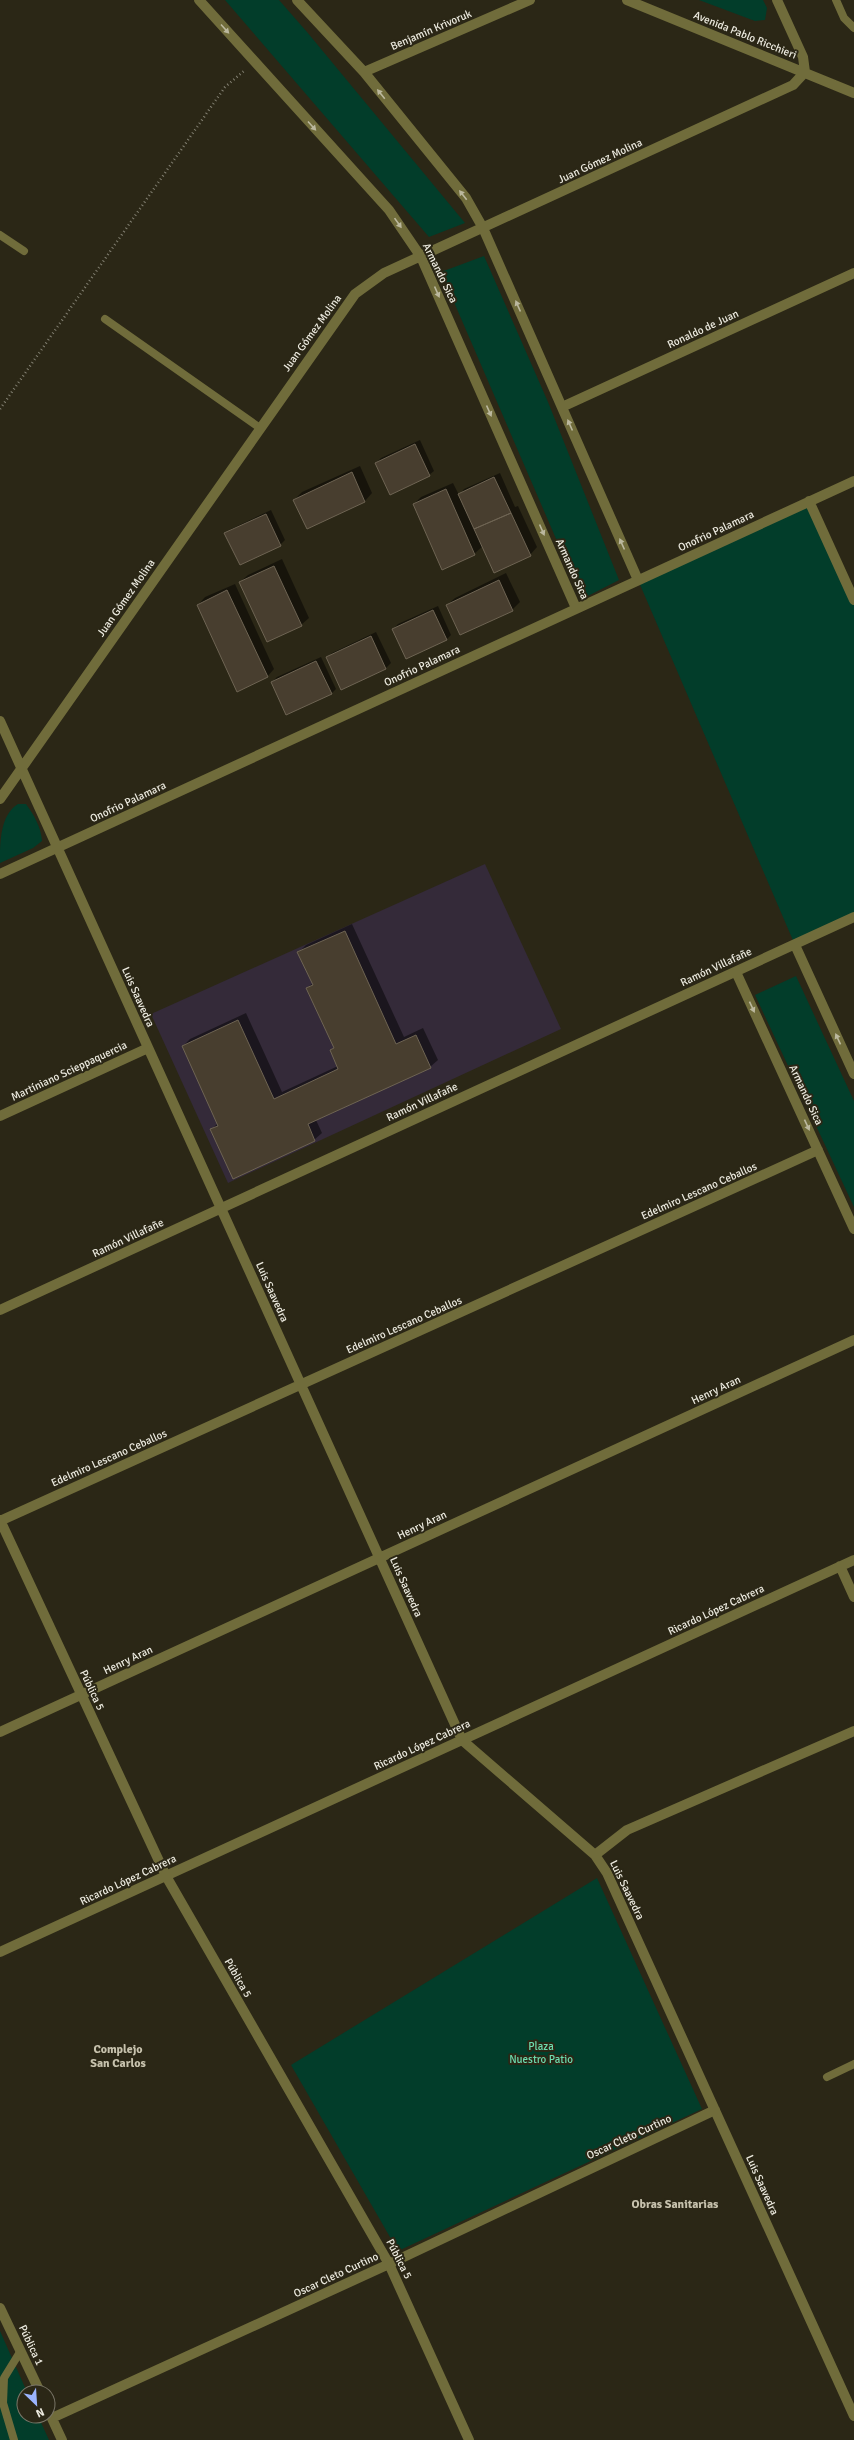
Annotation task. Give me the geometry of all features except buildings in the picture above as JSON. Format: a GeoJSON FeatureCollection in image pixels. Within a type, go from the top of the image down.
{"type":"FeatureCollection","features":[{"type":"Feature","properties":{"kind":"street","name":"Armando Sica"},"geometry":{"type":"LineString","coordinates":[[199,0],[389,210],[421,257],[576,608]]}},
{"type":"Feature","properties":{"kind":"street"},"geometry":{"type":"LineString","coordinates":[[298,0],[364,72],[466,198],[483,228],[638,580]]}},
{"type":"Feature","properties":{"kind":"street","name":"Benjamín Krivoruk"},"geometry":{"type":"LineString","coordinates":[[364,72],[530,0]]}},
{"type":"Feature","properties":{"kind":"street","name":"Avenida Pablo Ricchieri"},"geometry":{"type":"LineString","coordinates":[[627,0],[854,93]]}},
{"type":"Feature","properties":{"kind":"street"},"geometry":{"type":"LineString","coordinates":[[777,0],[803,57],[805,72]]}},
{"type":"Feature","properties":{"kind":"street","name":"Juan Gómez Molina"},"geometry":{"type":"LineString","coordinates":[[0,799],[355,294],[384,272],[421,257],[793,85],[805,72]]}},
{"type":"Feature","properties":{"kind":"street","name":"Ronaldo de Juan"},"geometry":{"type":"LineString","coordinates":[[562,407],[854,273]]}},
{"type":"Feature","properties":{"kind":"street","name":"Onofrio Palamara"},"geometry":{"type":"LineString","coordinates":[[0,874],[854,481]]}},
{"type":"Feature","properties":{"kind":"street"},"geometry":{"type":"LineString","coordinates":[[809,501],[854,600]]}},
{"type":"Feature","properties":{"kind":"street","name":"Luis Saavedra"},"geometry":{"type":"LineString","coordinates":[[0,721],[462,1740],[595,1855],[607,1873],[854,2416]]}},
{"type":"Feature","properties":{"kind":"street","name":"Ramón Villafañe"},"geometry":{"type":"LineString","coordinates":[[0,1310],[854,917]]}},
{"type":"Feature","properties":{"kind":"street"},"geometry":{"type":"LineString","coordinates":[[795,945],[854,1074]]}},
{"type":"Feature","properties":{"kind":"street","name":"Armando Sica"},"geometry":{"type":"LineString","coordinates":[[736,972],[854,1228]]}},
{"type":"Feature","properties":{"kind":"street","name":"Martíniano Scieppaquercia"},"geometry":{"type":"LineString","coordinates":[[0,1116],[148,1048]]}},
{"type":"Feature","properties":{"kind":"street","name":"Edelmiro Lescano Ceballos"},"geometry":{"type":"LineString","coordinates":[[0,1520],[818,1150]]}},
{"type":"Feature","properties":{"kind":"street","name":"Henry Aran"},"geometry":{"type":"LineString","coordinates":[[0,1732],[854,1340]]}},
{"type":"Feature","properties":{"kind":"street","name":"Pública 5"},"geometry":{"type":"LineString","coordinates":[[0,1520],[166,1876],[389,2264],[469,2440]]}},
{"type":"Feature","properties":{"kind":"street","name":"Ricardo López Cabrera"},"geometry":{"type":"LineString","coordinates":[[0,1952],[854,1560]]}},
{"type":"Feature","properties":{"kind":"street"},"geometry":{"type":"LineString","coordinates":[[840,1566],[854,1597]]}},
{"type":"Feature","properties":{"kind":"street"},"geometry":{"type":"LineString","coordinates":[[595,1855],[627,1830],[854,1731]]}},
{"type":"Feature","properties":{"kind":"street","name":"Oscar Cleto Curtino"},"geometry":{"type":"LineString","coordinates":[[56,2411],[389,2264],[715,2110]]}},
{"type":"Feature","properties":{"kind":"street","name":"Pública 1"},"geometry":{"type":"LineString","coordinates":[[0,2309],[36,2384]]}},
{"type":"Feature","properties":{"kind":"street"},"geometry":{"type":"LineString","coordinates":[[55,2424],[62,2440]]}},
{"type":"Feature","properties":{"kind":"lane"},"geometry":{"type":"LineString","coordinates":[[836,0],[844,18],[854,28]]}},
{"type":"Feature","properties":{"kind":"lane"},"geometry":{"type":"LineString","coordinates":[[0,235],[24,251]]}},
{"type":"Feature","properties":{"kind":"lane"},"geometry":{"type":"LineString","coordinates":[[106,319],[260,428]]}},
{"type":"Feature","properties":{"kind":"lane"},"geometry":{"type":"LineString","coordinates":[[827,2077],[854,2064]]}},
{"type":"Feature","properties":{"kind":"lane"},"geometry":{"type":"LineString","coordinates":[[14,2440],[3,2403],[4,2378],[20,2352]]}},
{"type":"Feature","properties":{"kind":"path"},"geometry":{"type":"LineString","coordinates":[[0,409],[225,87],[255,62]]}},
{"type":"Feature","properties":{"kind":"shaded area"},"geometry":{"type":"Polygon","coordinates":[[[485,864],[561,1029],[228,1183],[151,1014],[485,864]]]}},
{"type":"Feature","properties":{"kind":"green space"},"geometry":{"type":"Polygon","coordinates":[[[225,0],[279,0],[465,223],[429,237],[225,0]]]}},
{"type":"Feature","properties":{"kind":"green space"},"geometry":{"type":"Polygon","coordinates":[[[699,0],[763,0],[767,8],[765,20],[755,21],[699,0]]]}},
{"type":"Feature","properties":{"kind":"green space"},"geometry":{"type":"Polygon","coordinates":[[[484,256],[548,402],[619,580],[582,599],[441,272],[484,256]]]}},
{"type":"Feature","properties":{"kind":"green space"},"geometry":{"type":"Polygon","coordinates":[[[809,501],[854,600],[854,917],[795,945],[638,580],[809,501]]]}},
{"type":"Feature","properties":{"kind":"green space"},"geometry":{"type":"Polygon","coordinates":[[[18,804],[26,804],[32,812],[39,826],[42,841],[33,848],[0,863],[0,846],[4,822],[12,809],[18,804]]]}},
{"type":"Feature","properties":{"kind":"green space"},"geometry":{"type":"Polygon","coordinates":[[[796,976],[854,1101],[854,1207],[755,995],[796,976]]]}},
{"type":"Feature","properties":{"kind":"green space","name":"Plaza Nuestro Patio"},"geometry":{"type":"Polygon","coordinates":[[[597,1878],[702,2109],[398,2251],[291,2065],[597,1878]]]}},
{"type":"Feature","properties":{"kind":"green space"},"geometry":{"type":"Polygon","coordinates":[[[0,2331],[23,2384],[16,2384],[16,2424],[42,2424],[49,2440],[0,2440],[0,2331]]]}},
{"type":"Feature","properties":{"kind":"district","name":"Complejo San Carlos"},"geometry":{"type":"Point","coordinates":[118,2056]}},
{"type":"Feature","properties":{"kind":"district","name":"Obras Sanitarias"},"geometry":{"type":"Point","coordinates":[675,2204]}}]}
